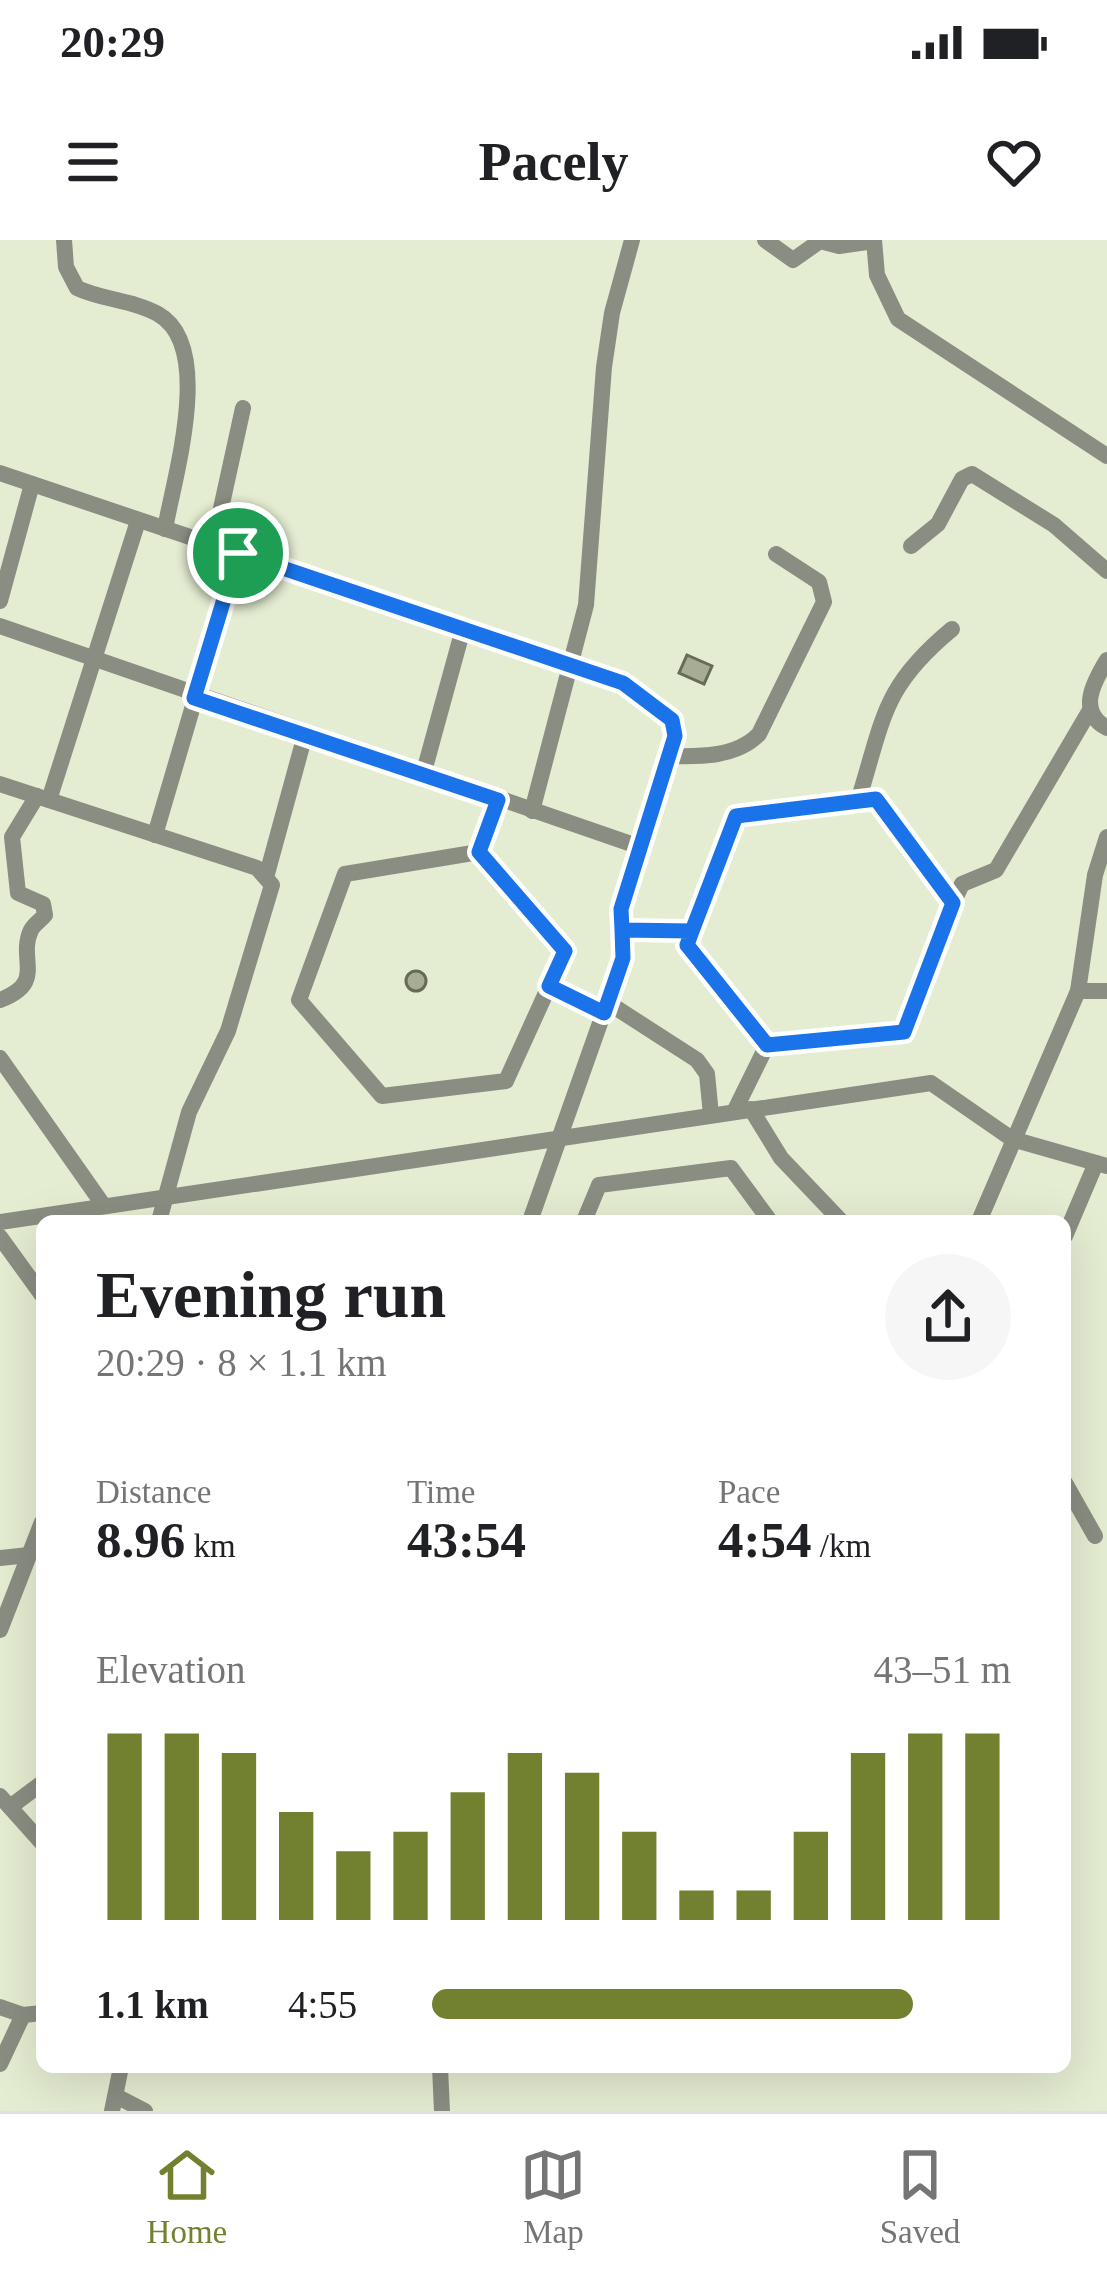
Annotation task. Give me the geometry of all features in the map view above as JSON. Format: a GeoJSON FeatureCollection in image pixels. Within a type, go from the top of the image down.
{"type":"FeatureCollection","features":[{"type":"Feature","properties":{"kind":"street"},"geometry":{"type":"LineString","coordinates":[[64,240],[66,267],[76,288],[160,315],[182,346],[189,369],[188,398],[165,529]]}},
{"type":"Feature","properties":{"kind":"street"},"geometry":{"type":"LineString","coordinates":[[532,811],[589,577],[604,368],[632,240]]}},
{"type":"Feature","properties":{"kind":"street"},"geometry":{"type":"LineString","coordinates":[[765,240],[793,260],[820,241],[839,246],[874,240],[877,275],[898,320],[1107,456]]}},
{"type":"Feature","properties":{"kind":"street"},"geometry":{"type":"LineString","coordinates":[[214,545],[243,408]]}},
{"type":"Feature","properties":{"kind":"street"},"geometry":{"type":"LineString","coordinates":[[0,473],[623,683],[672,720],[669,756],[621,909],[623,958],[532,1215]]}},
{"type":"Feature","properties":{"kind":"street"},"geometry":{"type":"LineString","coordinates":[[911,546],[938,524],[962,479],[972,473],[1054,525],[1107,571]]}},
{"type":"Feature","properties":{"kind":"street"},"geometry":{"type":"LineString","coordinates":[[0,601],[32,484]]}},
{"type":"Feature","properties":{"kind":"street"},"geometry":{"type":"LineString","coordinates":[[0,1000],[15,994],[27,980],[31,930],[45,915],[43,904],[18,893],[12,837],[43,798],[138,521]]}},
{"type":"Feature","properties":{"kind":"street"},"geometry":{"type":"LineString","coordinates":[[155,835],[238,553]]}},
{"type":"Feature","properties":{"kind":"street"},"geometry":{"type":"LineString","coordinates":[[669,756],[724,752],[748,745],[759,734],[824,602],[819,582],[776,554]]}},
{"type":"Feature","properties":{"kind":"street"},"geometry":{"type":"LineString","coordinates":[[0,626],[194,698],[643,848]]}},
{"type":"Feature","properties":{"kind":"street"},"geometry":{"type":"LineString","coordinates":[[858,802],[880,727],[904,672],[952,628]]}},
{"type":"Feature","properties":{"kind":"street"},"geometry":{"type":"LineString","coordinates":[[423,775],[463,629]]}},
{"type":"Feature","properties":{"kind":"street"},"geometry":{"type":"LineString","coordinates":[[767,1045],[904,1032],[962,884],[996,871],[1090,710],[1094,682],[1107,660]]}},
{"type":"Feature","properties":{"kind":"street"},"geometry":{"type":"LineString","coordinates":[[1090,710],[1107,728]]}},
{"type":"Feature","properties":{"kind":"street"},"geometry":{"type":"LineString","coordinates":[[161,1215],[189,1112],[228,1031],[266,911],[272,885],[267,874],[305,735]]}},
{"type":"Feature","properties":{"kind":"street"},"geometry":{"type":"LineString","coordinates":[[0,784],[267,874]]}},
{"type":"Feature","properties":{"kind":"street"},"geometry":{"type":"LineString","coordinates":[[767,1045],[687,945],[736,816],[876,799],[953,903]]}},
{"type":"Feature","properties":{"kind":"street"},"geometry":{"type":"LineString","coordinates":[[479,852],[498,800]]}},
{"type":"Feature","properties":{"kind":"street"},"geometry":{"type":"LineString","coordinates":[[981,1215],[1078,992],[1095,875],[1107,837]]}},
{"type":"Feature","properties":{"kind":"street"},"geometry":{"type":"LineString","coordinates":[[479,852],[565,951],[506,1081],[382,1096],[299,1000],[345,874],[479,852]]}},
{"type":"Feature","properties":{"kind":"street"},"geometry":{"type":"LineString","coordinates":[[622,930],[692,931]]}},
{"type":"Feature","properties":{"kind":"street"},"geometry":{"type":"LineString","coordinates":[[549,986],[606,1008],[698,1060],[706,1074],[711,1115]]}},
{"type":"Feature","properties":{"kind":"street"},"geometry":{"type":"LineString","coordinates":[[1078,992],[1107,991]]}},
{"type":"Feature","properties":{"kind":"street"},"geometry":{"type":"LineString","coordinates":[[742,1111],[767,1045]]}},
{"type":"Feature","properties":{"kind":"street"},"geometry":{"type":"LineString","coordinates":[[0,1058],[104,1206]]}},
{"type":"Feature","properties":{"kind":"street"},"geometry":{"type":"LineString","coordinates":[[46,1215],[931,1083],[1012,1139],[1102,1164],[1071,1223]]}},
{"type":"Feature","properties":{"kind":"street"},"geometry":{"type":"LineString","coordinates":[[742,1111],[835,1215]]}},
{"type":"Feature","properties":{"kind":"street"},"geometry":{"type":"LineString","coordinates":[[586,1215],[599,1185],[731,1168],[766,1215]]}},
{"type":"Feature","properties":{"kind":"street"},"geometry":{"type":"LineString","coordinates":[[0,1222],[36,1216]]}},
{"type":"Feature","properties":{"kind":"street"},"geometry":{"type":"LineString","coordinates":[[0,1237],[36,1287]]}},
{"type":"Feature","properties":{"kind":"street"},"geometry":{"type":"LineString","coordinates":[[1071,1494],[1095,1537]]}},
{"type":"Feature","properties":{"kind":"street"},"geometry":{"type":"LineString","coordinates":[[0,1630],[36,1537]]}},
{"type":"Feature","properties":{"kind":"street"},"geometry":{"type":"LineString","coordinates":[[0,1558],[29,1555]]}},
{"type":"Feature","properties":{"kind":"street"},"geometry":{"type":"LineString","coordinates":[[36,1786],[5,1802],[36,1836]]}},
{"type":"Feature","properties":{"kind":"street"},"geometry":{"type":"LineString","coordinates":[[0,2007],[32,2014],[0,2064]]}},
{"type":"Feature","properties":{"kind":"street"},"geometry":{"type":"LineString","coordinates":[[120,2073],[114,2103],[145,2111]]}},
{"type":"Feature","properties":{"kind":"street"},"geometry":{"type":"LineString","coordinates":[[440,2073],[442,2111]]}},
{"type":"Feature","properties":{"kind":"building"},"geometry":{"type":"Polygon","coordinates":[[[687,655],[712,666],[704,684],[679,673],[687,655]]]}},
{"type":"Feature","properties":{"kind":"building"},"geometry":{"type":"Polygon","coordinates":[[[416,971],[426,981],[416,991],[406,981],[416,971]]]}},
{"type":"Feature","properties":{"kind":"route"},"geometry":{"type":"LineString","coordinates":[[238,553],[194,698],[498,800],[479,852],[565,951],[549,986],[604,1013],[623,958],[622,930],[692,931],[687,945],[767,1045],[904,1032],[953,903],[876,799],[736,816],[692,931],[622,930],[621,909],[675,736],[672,720],[623,683],[238,553]]}}]}
